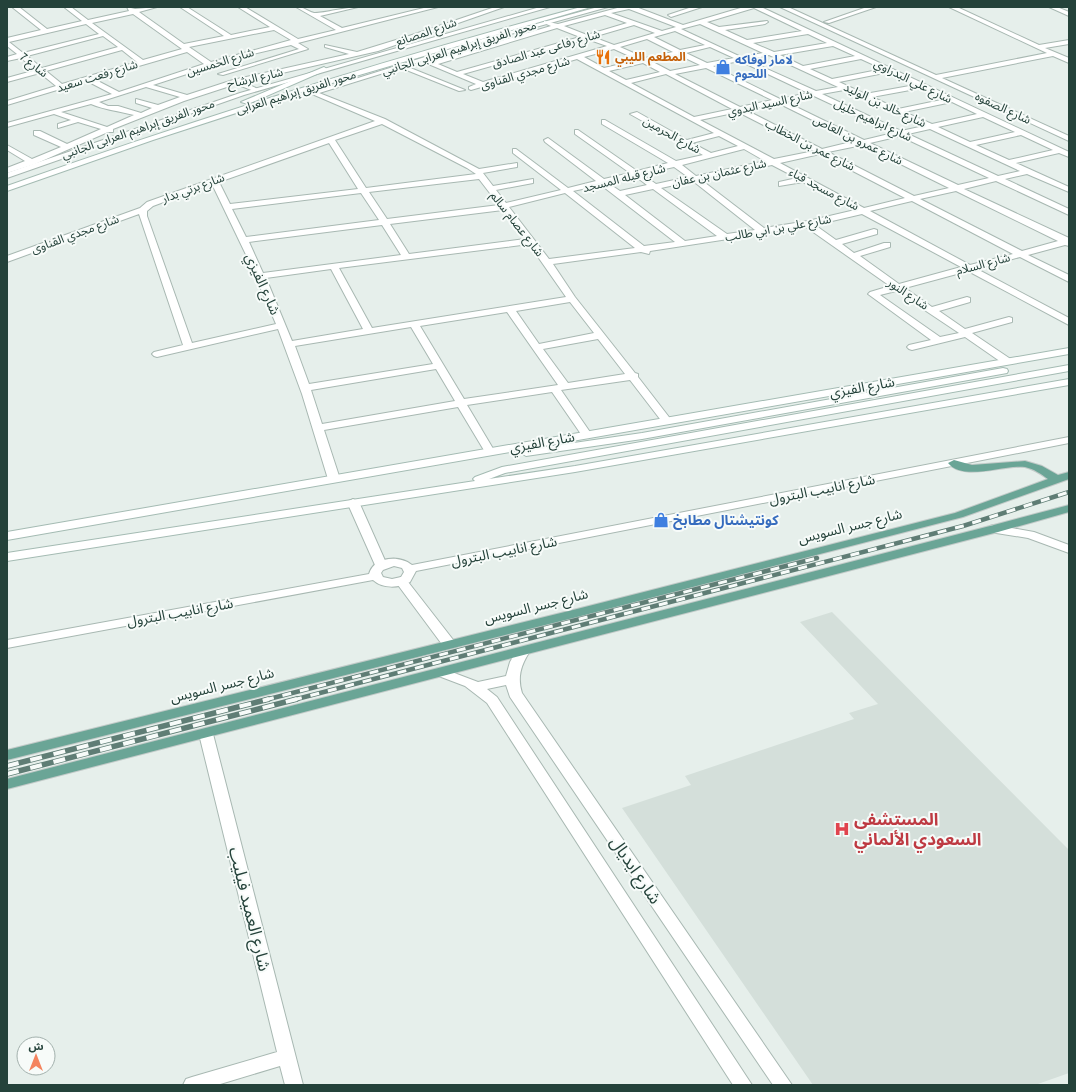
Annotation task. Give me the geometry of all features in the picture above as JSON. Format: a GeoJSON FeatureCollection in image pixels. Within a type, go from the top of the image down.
{"type":"FeatureCollection","features":[{"type":"Feature","properties":{"kind":"main road"},"geometry":{"type":"LineString","coordinates":[[954,463],[966,468],[978,469],[1023,464],[1036,467],[1064,478]]}},
{"type":"Feature","properties":{"kind":"main road","name":"شارع جسر السويس"},"geometry":{"type":"LineString","coordinates":[[7,756],[573,614],[959,514],[1064,478]]}},
{"type":"Feature","properties":{"kind":"main road"},"geometry":{"type":"LineString","coordinates":[[7,784],[206,734],[994,529],[1069,508]]}},
{"type":"Feature","properties":{"kind":"street"},"geometry":{"type":"LineString","coordinates":[[15,7],[46,31]]}},
{"type":"Feature","properties":{"kind":"street"},"geometry":{"type":"LineString","coordinates":[[67,7],[143,63]]}},
{"type":"Feature","properties":{"kind":"street"},"geometry":{"type":"LineString","coordinates":[[7,42],[130,9],[154,7]]}},
{"type":"Feature","properties":{"kind":"street"},"geometry":{"type":"LineString","coordinates":[[183,7],[230,37]]}},
{"type":"Feature","properties":{"kind":"street"},"geometry":{"type":"LineString","coordinates":[[222,74],[305,48],[241,7]]}},
{"type":"Feature","properties":{"kind":"street"},"geometry":{"type":"LineString","coordinates":[[299,7],[341,30]]}},
{"type":"Feature","properties":{"kind":"street"},"geometry":{"type":"LineString","coordinates":[[314,15],[354,7]]}},
{"type":"Feature","properties":{"kind":"street","name":"شارع الخمسين"},"geometry":{"type":"LineString","coordinates":[[7,126],[118,94],[202,67],[434,7]]}},
{"type":"Feature","properties":{"kind":"street","name":"شارع المصانع"},"geometry":{"type":"LineString","coordinates":[[373,50],[501,7]]}},
{"type":"Feature","properties":{"kind":"street","name":"محور الفريق إبراهيم العرابى الجانبي"},"geometry":{"type":"LineString","coordinates":[[7,176],[324,66],[547,7]]}},
{"type":"Feature","properties":{"kind":"street","name":"محور الفريق إبراهيم العرابى"},"geometry":{"type":"LineString","coordinates":[[7,182],[148,134],[438,44],[573,7]]}},
{"type":"Feature","properties":{"kind":"street"},"geometry":{"type":"LineString","coordinates":[[431,64],[583,19],[605,10],[629,7]]}},
{"type":"Feature","properties":{"kind":"street","name":"شارع ابراهيم خليل"},"geometry":{"type":"LineString","coordinates":[[629,7],[680,28],[712,45],[1069,212]]}},
{"type":"Feature","properties":{"kind":"street","name":"شارع خالد بن الوليد"},"geometry":{"type":"LineString","coordinates":[[648,7],[719,29],[1069,190]]}},
{"type":"Feature","properties":{"kind":"street"},"geometry":{"type":"LineString","coordinates":[[671,15],[699,7]]}},
{"type":"Feature","properties":{"kind":"street","name":"شارع مجدي القناوى"},"geometry":{"type":"LineString","coordinates":[[471,88],[648,38],[746,7]]}},
{"type":"Feature","properties":{"kind":"street","name":"شارع علي البدراوي"},"geometry":{"type":"LineString","coordinates":[[756,7],[1069,155]]}},
{"type":"Feature","properties":{"kind":"street","name":"شارع الصفوه"},"geometry":{"type":"LineString","coordinates":[[783,7],[1069,133]]}},
{"type":"Feature","properties":{"kind":"street","name":"شارع الصفوه"},"geometry":{"type":"LineString","coordinates":[[792,7],[827,22],[1069,139]]}},
{"type":"Feature","properties":{"kind":"street"},"geometry":{"type":"LineString","coordinates":[[827,22],[873,7]]}},
{"type":"Feature","properties":{"kind":"street"},"geometry":{"type":"LineString","coordinates":[[952,7],[1069,61]]}},
{"type":"Feature","properties":{"kind":"street"},"geometry":{"type":"LineString","coordinates":[[1052,7],[1069,14]]}},
{"type":"Feature","properties":{"kind":"street"},"geometry":{"type":"LineString","coordinates":[[592,8],[605,10],[662,33]]}},
{"type":"Feature","properties":{"kind":"street","name":"محور الفريق إبراهيم العرابى"},"geometry":{"type":"LineString","coordinates":[[7,188],[119,148],[385,64],[592,8]]}},
{"type":"Feature","properties":{"kind":"street"},"geometry":{"type":"LineString","coordinates":[[130,9],[210,65]]}},
{"type":"Feature","properties":{"kind":"street"},"geometry":{"type":"LineString","coordinates":[[421,10],[432,15]]}},
{"type":"Feature","properties":{"kind":"street"},"geometry":{"type":"LineString","coordinates":[[394,17],[404,21]]}},
{"type":"Feature","properties":{"kind":"street"},"geometry":{"type":"LineString","coordinates":[[583,19],[639,40]]}},
{"type":"Feature","properties":{"kind":"street","name":"محور الفريق إبراهيم العرابى الجانبي"},"geometry":{"type":"LineString","coordinates":[[314,93],[543,21]]}},
{"type":"Feature","properties":{"kind":"street","name":"شارع عمر بن الخطاب"},"geometry":{"type":"LineString","coordinates":[[543,21],[615,47],[643,60],[1069,279]]}},
{"type":"Feature","properties":{"kind":"street"},"geometry":{"type":"LineString","coordinates":[[719,29],[765,22]]}},
{"type":"Feature","properties":{"kind":"street","name":"شارع رفاعى عبد الصادق"},"geometry":{"type":"LineString","coordinates":[[457,74],[635,23]]}},
{"type":"Feature","properties":{"kind":"street","name":"شارع رفعت سعيد"},"geometry":{"type":"LineString","coordinates":[[7,103],[143,63],[185,48],[275,28]]}},
{"type":"Feature","properties":{"kind":"street"},"geometry":{"type":"LineString","coordinates":[[747,42],[809,32]]}},
{"type":"Feature","properties":{"kind":"street"},"geometry":{"type":"LineString","coordinates":[[533,33],[589,54]]}},
{"type":"Feature","properties":{"kind":"street"},"geometry":{"type":"LineString","coordinates":[[7,59],[105,34]]}},
{"type":"Feature","properties":{"kind":"street","name":"شارع عمرو بن العاص"},"geometry":{"type":"LineString","coordinates":[[648,38],[1068,242]]}},
{"type":"Feature","properties":{"kind":"street"},"geometry":{"type":"LineString","coordinates":[[509,40],[564,61]]}},
{"type":"Feature","properties":{"kind":"street","name":"شارع 7"},"geometry":{"type":"LineString","coordinates":[[7,42],[61,87]]}},
{"type":"Feature","properties":{"kind":"street"},"geometry":{"type":"LineString","coordinates":[[1038,46],[1069,42]]}},
{"type":"Feature","properties":{"kind":"street"},"geometry":{"type":"LineString","coordinates":[[626,82],[742,59],[834,44]]}},
{"type":"Feature","properties":{"kind":"street"},"geometry":{"type":"LineString","coordinates":[[604,70],[712,45]]}},
{"type":"Feature","properties":{"kind":"street"},"geometry":{"type":"LineString","coordinates":[[327,46],[358,54]]}},
{"type":"Feature","properties":{"kind":"street"},"geometry":{"type":"LineString","coordinates":[[7,80],[123,48]]}},
{"type":"Feature","properties":{"kind":"street"},"geometry":{"type":"LineString","coordinates":[[484,48],[537,69]]}},
{"type":"Feature","properties":{"kind":"street","name":"شارع الرشاح"},"geometry":{"type":"LineString","coordinates":[[7,171],[110,130],[159,108],[236,81],[324,66],[373,50]]}},
{"type":"Feature","properties":{"kind":"street"},"geometry":{"type":"LineString","coordinates":[[296,52],[324,66]]}},
{"type":"Feature","properties":{"kind":"street"},"geometry":{"type":"LineString","coordinates":[[939,76],[1053,54]]}},
{"type":"Feature","properties":{"kind":"street"},"geometry":{"type":"LineString","coordinates":[[460,55],[512,76]]}},
{"type":"Feature","properties":{"kind":"street","name":"شارع مسجد قباء"},"geometry":{"type":"LineString","coordinates":[[578,57],[1069,322]]}},
{"type":"Feature","properties":{"kind":"street"},"geometry":{"type":"LineString","coordinates":[[803,68],[862,57]]}},
{"type":"Feature","properties":{"kind":"street"},"geometry":{"type":"LineString","coordinates":[[421,60],[484,85]]}},
{"type":"Feature","properties":{"kind":"street"},"geometry":{"type":"LineString","coordinates":[[241,105],[324,66]]}},
{"type":"Feature","properties":{"kind":"street"},"geometry":{"type":"LineString","coordinates":[[401,66],[461,90]]}},
{"type":"Feature","properties":{"kind":"street"},"geometry":{"type":"LineString","coordinates":[[202,67],[222,74],[256,90]]}},
{"type":"Feature","properties":{"kind":"street"},"geometry":{"type":"LineString","coordinates":[[833,81],[890,70]]}},
{"type":"Feature","properties":{"kind":"street"},"geometry":{"type":"LineString","coordinates":[[88,79],[118,94]]}},
{"type":"Feature","properties":{"kind":"street"},"geometry":{"type":"LineString","coordinates":[[146,85],[188,97]]}},
{"type":"Feature","properties":{"kind":"street"},"geometry":{"type":"LineString","coordinates":[[865,96],[921,86]]}},
{"type":"Feature","properties":{"kind":"street","name":"شارع السيد البدوي"},"geometry":{"type":"LineString","coordinates":[[693,119],[847,88]]}},
{"type":"Feature","properties":{"kind":"street","name":"شارع عصام سالم"},"geometry":{"type":"LineString","coordinates":[[314,93],[382,121],[470,166],[480,174],[547,262],[572,299],[634,376],[666,421]]}},
{"type":"Feature","properties":{"kind":"street"},"geometry":{"type":"LineString","coordinates":[[898,111],[952,100]]}},
{"type":"Feature","properties":{"kind":"street"},"geometry":{"type":"LineString","coordinates":[[91,101],[141,116]]}},
{"type":"Feature","properties":{"kind":"street"},"geometry":{"type":"LineString","coordinates":[[139,101],[159,108]]}},
{"type":"Feature","properties":{"kind":"street"},"geometry":{"type":"LineString","coordinates":[[98,114],[112,108]]}},
{"type":"Feature","properties":{"kind":"street"},"geometry":{"type":"LineString","coordinates":[[54,112],[110,130]]}},
{"type":"Feature","properties":{"kind":"street","name":"شارع الحرمين"},"geometry":{"type":"LineString","coordinates":[[634,114],[711,156]]}},
{"type":"Feature","properties":{"kind":"street","name":"شارع عثمان بن عفان"},"geometry":{"type":"LineString","coordinates":[[618,194],[773,162],[984,115]]}},
{"type":"Feature","properties":{"kind":"street"},"geometry":{"type":"LineString","coordinates":[[61,126],[77,120]]}},
{"type":"Feature","properties":{"kind":"street","name":"شارع برتي بدار"},"geometry":{"type":"LineString","coordinates":[[143,210],[156,202],[214,180],[382,121]]}},
{"type":"Feature","properties":{"kind":"street"},"geometry":{"type":"LineString","coordinates":[[604,122],[677,165],[763,232]]}},
{"type":"Feature","properties":{"kind":"street"},"geometry":{"type":"LineString","coordinates":[[578,132],[726,238]]}},
{"type":"Feature","properties":{"kind":"street"},"geometry":{"type":"LineString","coordinates":[[37,133],[68,146]]}},
{"type":"Feature","properties":{"kind":"street"},"geometry":{"type":"LineString","coordinates":[[969,144],[1021,133]]}},
{"type":"Feature","properties":{"kind":"street"},"geometry":{"type":"LineString","coordinates":[[686,142],[720,134]]}},
{"type":"Feature","properties":{"kind":"street"},"geometry":{"type":"LineString","coordinates":[[330,139],[407,257]]}},
{"type":"Feature","properties":{"kind":"street"},"geometry":{"type":"LineString","coordinates":[[548,140],[683,244]]}},
{"type":"Feature","properties":{"kind":"street"},"geometry":{"type":"LineString","coordinates":[[119,148],[142,147]]}},
{"type":"Feature","properties":{"kind":"street","name":"شارع قبله المسجد"},"geometry":{"type":"LineString","coordinates":[[242,240],[504,207],[677,165],[744,147]]}},
{"type":"Feature","properties":{"kind":"street"},"geometry":{"type":"LineString","coordinates":[[7,148],[32,162]]}},
{"type":"Feature","properties":{"kind":"street"},"geometry":{"type":"LineString","coordinates":[[516,150],[647,252]]}},
{"type":"Feature","properties":{"kind":"street"},"geometry":{"type":"LineString","coordinates":[[1010,162],[1060,151]]}},
{"type":"Feature","properties":{"kind":"street"},"geometry":{"type":"LineString","coordinates":[[228,207],[480,174],[514,165]]}},
{"type":"Feature","properties":{"kind":"street","name":"شارع علي بن ابي طالب"},"geometry":{"type":"LineString","coordinates":[[547,262],[647,252],[683,244],[808,224],[1028,171]]}},
{"type":"Feature","properties":{"kind":"street"},"geometry":{"type":"LineString","coordinates":[[782,184],[805,179]]}},
{"type":"Feature","properties":{"kind":"street","name":"شارع الفيزي"},"geometry":{"type":"LineString","coordinates":[[214,180],[260,276],[289,344],[305,388],[334,479],[1069,351]]}},
{"type":"Feature","properties":{"kind":"street"},"geometry":{"type":"LineString","coordinates":[[491,189],[530,181]]}},
{"type":"Feature","properties":{"kind":"street"},"geometry":{"type":"LineString","coordinates":[[802,188],[816,185]]}},
{"type":"Feature","properties":{"kind":"street"},"geometry":{"type":"LineString","coordinates":[[143,210],[143,216],[188,347]]}},
{"type":"Feature","properties":{"kind":"street","name":"شارع مجدي القناوى"},"geometry":{"type":"LineString","coordinates":[[7,259],[143,210]]}},
{"type":"Feature","properties":{"kind":"street","name":"شارع النور"},"geometry":{"type":"LineString","coordinates":[[808,224],[852,256],[1008,362]]}},
{"type":"Feature","properties":{"kind":"street"},"geometry":{"type":"LineString","coordinates":[[835,243],[874,232]]}},
{"type":"Feature","properties":{"kind":"street"},"geometry":{"type":"LineString","coordinates":[[260,276],[530,241]]}},
{"type":"Feature","properties":{"kind":"street","name":"شارع السلام"},"geometry":{"type":"LineString","coordinates":[[939,341],[873,295],[897,287],[1068,242]]}},
{"type":"Feature","properties":{"kind":"street"},"geometry":{"type":"LineString","coordinates":[[852,256],[887,245]]}},
{"type":"Feature","properties":{"kind":"street"},"geometry":{"type":"LineString","coordinates":[[334,267],[369,331]]}},
{"type":"Feature","properties":{"kind":"street"},"geometry":{"type":"LineString","coordinates":[[289,344],[572,299]]}},
{"type":"Feature","properties":{"kind":"street"},"geometry":{"type":"LineString","coordinates":[[931,310],[967,300]]}},
{"type":"Feature","properties":{"kind":"street"},"geometry":{"type":"LineString","coordinates":[[510,309],[536,347],[587,435]]}},
{"type":"Feature","properties":{"kind":"street"},"geometry":{"type":"LineString","coordinates":[[912,347],[939,341],[1009,320]]}},
{"type":"Feature","properties":{"kind":"street"},"geometry":{"type":"LineString","coordinates":[[414,324],[490,452]]}},
{"type":"Feature","properties":{"kind":"street"},"geometry":{"type":"LineString","coordinates":[[157,354],[281,326]]}},
{"type":"Feature","properties":{"kind":"street"},"geometry":{"type":"LineString","coordinates":[[536,347],[601,335]]}},
{"type":"Feature","properties":{"kind":"street"},"geometry":{"type":"LineString","coordinates":[[443,460],[483,460],[642,436],[1069,359]]}},
{"type":"Feature","properties":{"kind":"street"},"geometry":{"type":"LineString","coordinates":[[305,388],[438,366]]}},
{"type":"Feature","properties":{"kind":"street"},"geometry":{"type":"LineString","coordinates":[[469,484],[487,475],[502,470],[1069,368]]}},
{"type":"Feature","properties":{"kind":"street"},"geometry":{"type":"LineString","coordinates":[[318,428],[461,403],[634,376]]}},
{"type":"Feature","properties":{"kind":"street"},"geometry":{"type":"LineString","coordinates":[[7,557],[469,484],[575,469],[1069,382]]}},
{"type":"Feature","properties":{"kind":"street","name":"شارع انابيب البترول"},"geometry":{"type":"LineString","coordinates":[[7,644],[379,571],[395,562],[404,564],[409,569],[1069,440]]}},
{"type":"Feature","properties":{"kind":"street"},"geometry":{"type":"LineString","coordinates":[[7,536],[334,479]]}},
{"type":"Feature","properties":{"kind":"street"},"geometry":{"type":"LineString","coordinates":[[353,502],[379,571],[386,583],[402,581],[410,574],[409,569]]}},
{"type":"Feature","properties":{"kind":"street"},"geometry":{"type":"LineString","coordinates":[[994,529],[1030,535],[1067,544]]}},
{"type":"Feature","properties":{"kind":"street"},"geometry":{"type":"LineString","coordinates":[[402,581],[449,644]]}},
{"type":"Feature","properties":{"kind":"street"},"geometry":{"type":"LineString","coordinates":[[478,688],[511,679],[513,669],[523,651]]}},
{"type":"Feature","properties":{"kind":"street","name":"شارع ايديال"},"geometry":{"type":"LineString","coordinates":[[441,672],[461,678],[478,688],[492,700],[743,1085]]}},
{"type":"Feature","properties":{"kind":"street","name":"شارع ايديال"},"geometry":{"type":"LineString","coordinates":[[511,679],[515,694],[784,1085]]}},
{"type":"Feature","properties":{"kind":"street","name":"شارع العميد فيليب"},"geometry":{"type":"LineString","coordinates":[[206,734],[294,1085]]}},
{"type":"Feature","properties":{"kind":"street"},"geometry":{"type":"LineString","coordinates":[[192,1085],[287,1056]]}},
{"type":"Feature","properties":{"kind":"shaded area","name":"المستشفى السعودي الألماني"},"geometry":{"type":"Polygon","coordinates":[[[832,612],[1069,850],[1069,1073],[1035,1085],[813,1085],[622,808],[691,785],[685,776],[854,719],[849,713],[878,704],[800,622],[832,612]]]}},
{"type":"Feature","properties":{"kind":"railway"},"geometry":{"type":"LineString","coordinates":[[293,700],[963,526],[1069,492]]}},
{"type":"Feature","properties":{"kind":"railway"},"geometry":{"type":"LineString","coordinates":[[265,700],[817,558]]}},
{"type":"Feature","properties":{"kind":"railway"},"geometry":{"type":"LineString","coordinates":[[7,766],[269,699]]}},
{"type":"Feature","properties":{"kind":"railway"},"geometry":{"type":"LineString","coordinates":[[7,774],[297,699]]}},
{"type":"Feature","properties":{"kind":"place","name":"المطعم الليبي"},"geometry":{"type":"Point","coordinates":[603,57]}},
{"type":"Feature","properties":{"kind":"place","name":"لامار لوفاكه اللحوم"},"geometry":{"type":"Point","coordinates":[723,67]}},
{"type":"Feature","properties":{"kind":"place","name":"كونتيشتال مطابخ"},"geometry":{"type":"Point","coordinates":[661,520]}},
{"type":"Feature","properties":{"kind":"place","name":"المستشفى السعودي الألماني"},"geometry":{"type":"Point","coordinates":[842,829]}}]}
